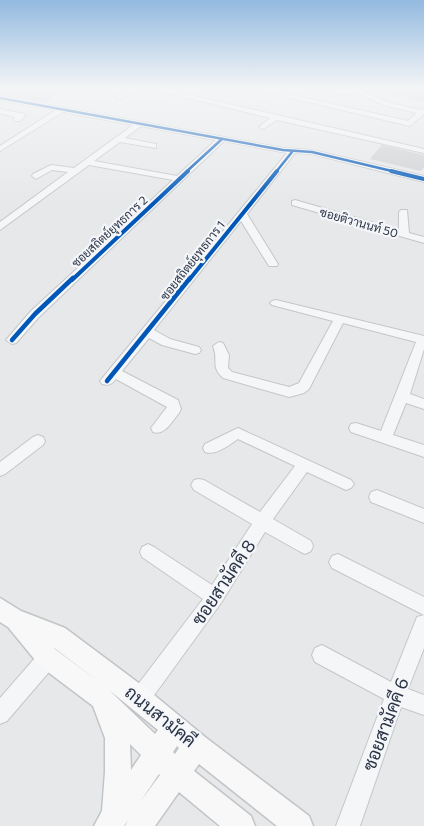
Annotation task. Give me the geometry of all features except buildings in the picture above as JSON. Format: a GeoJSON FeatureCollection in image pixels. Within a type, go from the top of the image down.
{"type":"FeatureCollection","features":[{"type":"Feature","properties":{"kind":"main road","name":"ถนนสามัคคี"},"geometry":{"type":"LineString","coordinates":[[7,614],[57,636],[140,698],[196,746],[299,826]]}},
{"type":"Feature","properties":{"kind":"main road","name":"ถนนสามัคคี"},"geometry":{"type":"LineString","coordinates":[[7,614],[48,658],[100,698],[156,755],[240,826]]}},
{"type":"Feature","properties":{"kind":"main road"},"geometry":{"type":"LineString","coordinates":[[100,698],[117,738],[118,772],[112,821]]}},
{"type":"Feature","properties":{"kind":"main road"},"geometry":{"type":"LineString","coordinates":[[112,821],[175,727]]}},
{"type":"Feature","properties":{"kind":"main road"},"geometry":{"type":"LineString","coordinates":[[139,826],[196,746]]}},
{"type":"Feature","properties":{"kind":"street"},"geometry":{"type":"LineString","coordinates":[[0,149],[35,127]]}},
{"type":"Feature","properties":{"kind":"street"},"geometry":{"type":"LineString","coordinates":[[0,227],[135,127]]}},
{"type":"Feature","properties":{"kind":"street"},"geometry":{"type":"LineString","coordinates":[[158,127],[292,152],[312,152],[424,179]]}},
{"type":"Feature","properties":{"kind":"street"},"geometry":{"type":"LineString","coordinates":[[316,127],[424,151]]}},
{"type":"Feature","properties":{"kind":"street"},"geometry":{"type":"LineString","coordinates":[[404,130],[407,127]]}},
{"type":"Feature","properties":{"kind":"street"},"geometry":{"type":"LineString","coordinates":[[116,129],[129,131]]}},
{"type":"Feature","properties":{"kind":"street"},"geometry":{"type":"LineString","coordinates":[[390,144],[397,137]]}},
{"type":"Feature","properties":{"kind":"street"},"geometry":{"type":"LineString","coordinates":[[118,139],[153,146]]}},
{"type":"Feature","properties":{"kind":"street","name":"ซอยสถิตย์ยุทธการ 2"},"geometry":{"type":"LineString","coordinates":[[12,340],[35,314],[222,139]]}},
{"type":"Feature","properties":{"kind":"street","name":"ซอยสถิตย์ยุทธการ 1"},"geometry":{"type":"LineString","coordinates":[[158,428],[174,410],[173,404],[111,377],[292,152]]}},
{"type":"Feature","properties":{"kind":"street"},"geometry":{"type":"LineString","coordinates":[[86,162],[179,179]]}},
{"type":"Feature","properties":{"kind":"street"},"geometry":{"type":"LineString","coordinates":[[36,176],[51,167],[74,171]]}},
{"type":"Feature","properties":{"kind":"street","name":"ซอยติวานนท์ 50"},"geometry":{"type":"LineString","coordinates":[[295,203],[424,240]]}},
{"type":"Feature","properties":{"kind":"street"},"geometry":{"type":"LineString","coordinates":[[404,212],[404,235]]}},
{"type":"Feature","properties":{"kind":"street"},"geometry":{"type":"LineString","coordinates":[[242,214],[273,264]]}},
{"type":"Feature","properties":{"kind":"street"},"geometry":{"type":"LineString","coordinates":[[276,303],[340,318],[420,351],[385,438]]}},
{"type":"Feature","properties":{"kind":"street"},"geometry":{"type":"LineString","coordinates":[[219,346],[223,354],[221,369],[228,375],[290,392],[299,390],[304,386],[340,318]]}},
{"type":"Feature","properties":{"kind":"street"},"geometry":{"type":"LineString","coordinates":[[148,332],[166,342],[195,350]]}},
{"type":"Feature","properties":{"kind":"street"},"geometry":{"type":"LineString","coordinates":[[402,397],[424,404]]}},
{"type":"Feature","properties":{"kind":"street"},"geometry":{"type":"LineString","coordinates":[[356,428],[424,451]]}},
{"type":"Feature","properties":{"kind":"street"},"geometry":{"type":"LineString","coordinates":[[210,448],[238,433],[346,484]]}},
{"type":"Feature","properties":{"kind":"street"},"geometry":{"type":"LineString","coordinates":[[0,470],[38,441]]}},
{"type":"Feature","properties":{"kind":"street","name":"ซอยสามัคคี 8"},"geometry":{"type":"LineString","coordinates":[[140,698],[215,597],[304,465]]}},
{"type":"Feature","properties":{"kind":"street"},"geometry":{"type":"LineString","coordinates":[[199,485],[305,546]]}},
{"type":"Feature","properties":{"kind":"street"},"geometry":{"type":"LineString","coordinates":[[378,497],[424,516]]}},
{"type":"Feature","properties":{"kind":"street"},"geometry":{"type":"LineString","coordinates":[[148,552],[215,597]]}},
{"type":"Feature","properties":{"kind":"street"},"geometry":{"type":"LineString","coordinates":[[338,562],[424,606]]}},
{"type":"Feature","properties":{"kind":"street","name":"ซอยสามัคคี 6"},"geometry":{"type":"LineString","coordinates":[[348,826],[380,734],[424,624]]}},
{"type":"Feature","properties":{"kind":"street"},"geometry":{"type":"LineString","coordinates":[[322,655],[396,695],[424,705]]}},
{"type":"Feature","properties":{"kind":"street"},"geometry":{"type":"LineString","coordinates":[[0,714],[48,658]]}},
{"type":"Feature","properties":{"kind":"cycle path"},"geometry":{"type":"LineString","coordinates":[[155,127],[283,150],[312,152],[424,179]]}},
{"type":"Feature","properties":{"kind":"cycle path"},"geometry":{"type":"LineString","coordinates":[[12,340],[35,314],[222,139]]}},
{"type":"Feature","properties":{"kind":"cycle path"},"geometry":{"type":"LineString","coordinates":[[107,381],[292,152]]}}]}
